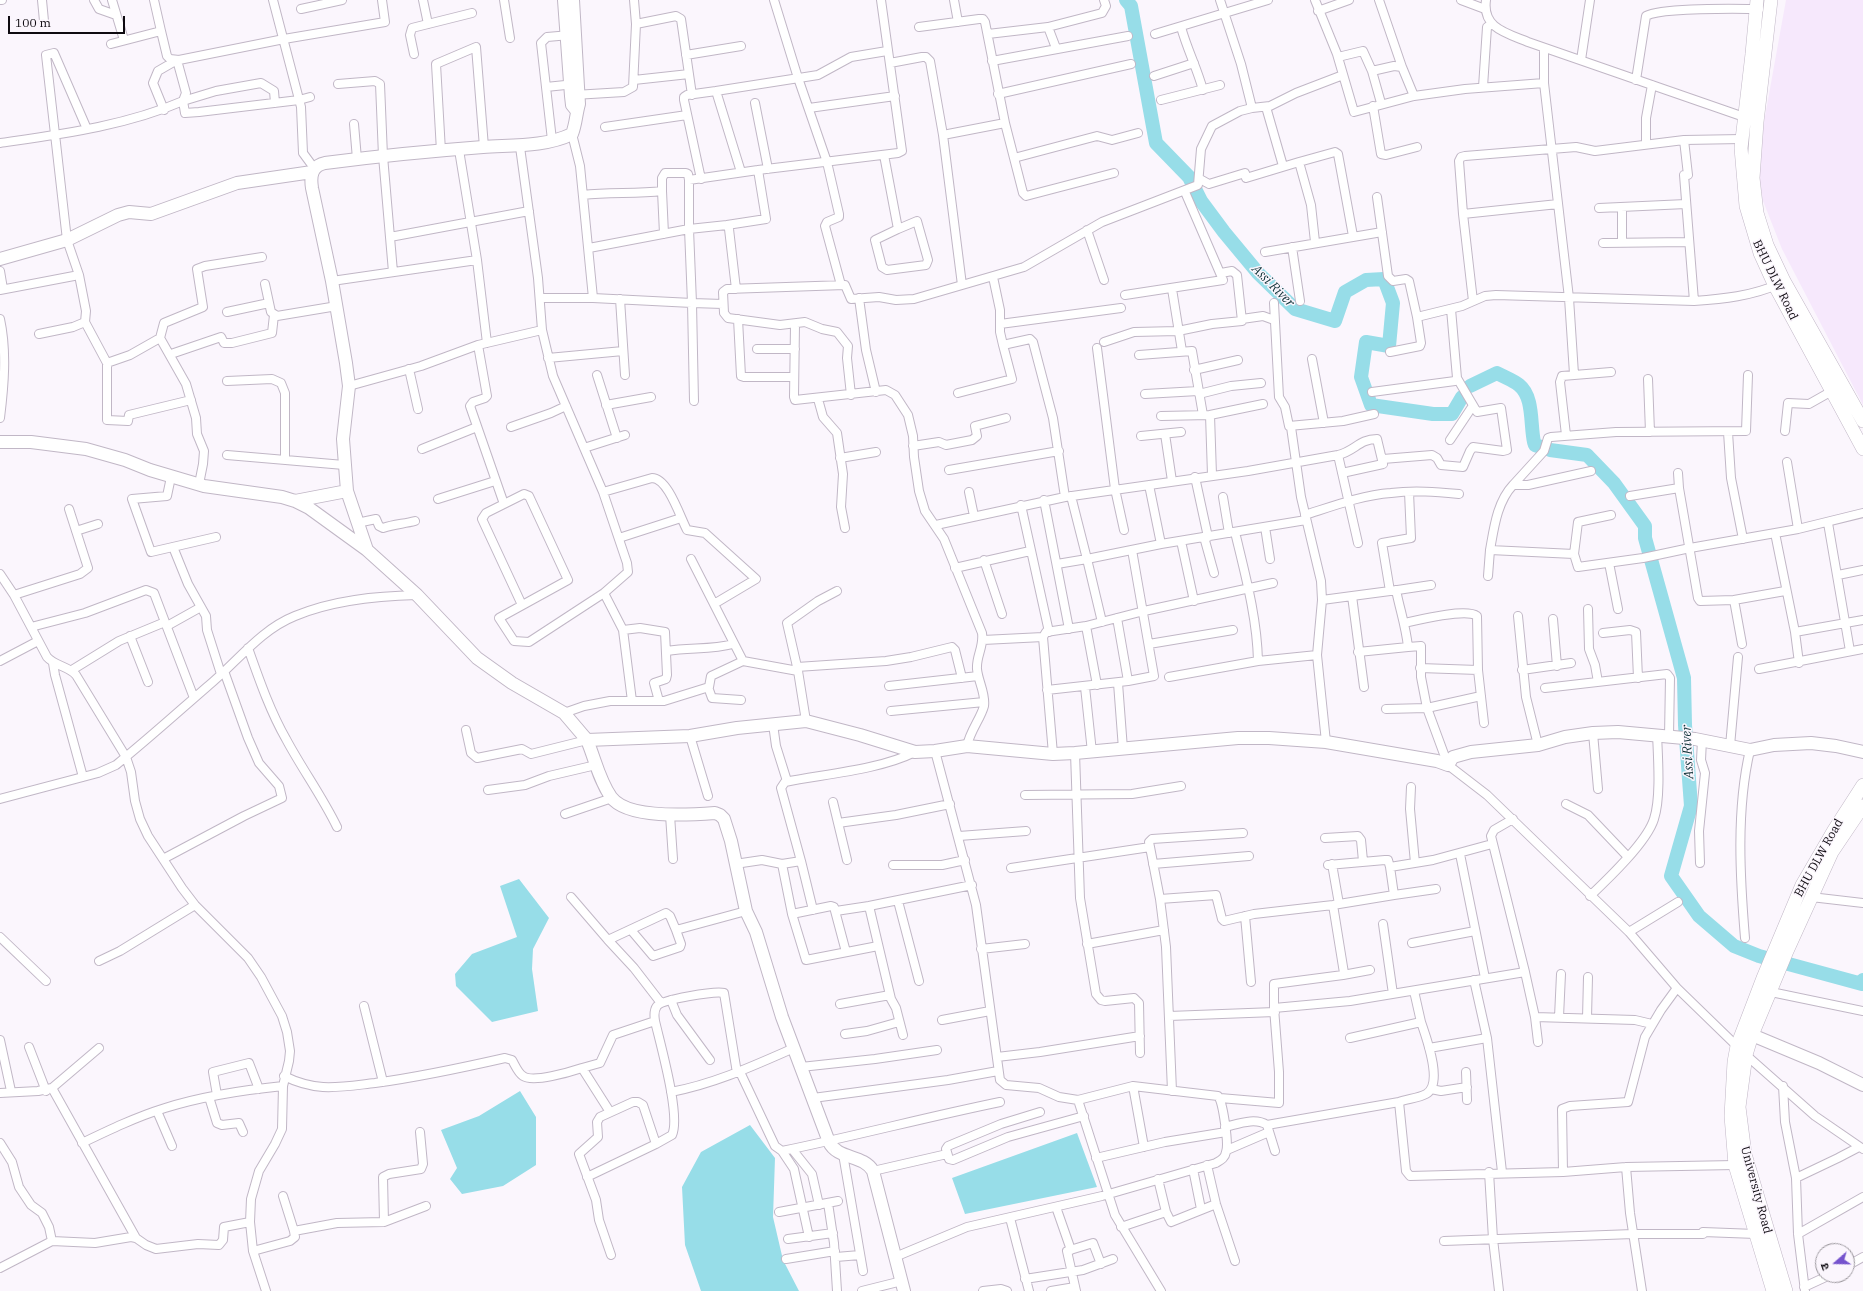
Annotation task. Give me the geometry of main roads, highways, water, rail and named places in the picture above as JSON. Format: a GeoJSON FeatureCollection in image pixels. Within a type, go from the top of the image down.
{"type":"FeatureCollection","features":[{"type":"Feature","properties":{"kind":"main road","name":"BHU DLW Road"},"geometry":{"type":"LineString","coordinates":[[1756,4],[1751,120],[1757,213],[1780,283],[1832,391],[1863,449]]}},
{"type":"Feature","properties":{"kind":"main road","name":"BHU DLW Road"},"geometry":{"type":"LineString","coordinates":[[1770,4],[1751,120],[1742,139],[1742,161],[1746,206],[1760,253],[1780,283],[1863,421]]}},
{"type":"Feature","properties":{"kind":"main road","name":"BHU DLW Road"},"geometry":{"type":"LineString","coordinates":[[1769,979],[1773,956],[1805,879],[1863,785]]}},
{"type":"Feature","properties":{"kind":"main road","name":"BHU DLW Road"},"geometry":{"type":"LineString","coordinates":[[1787,951],[1832,852],[1863,806]]}},
{"type":"Feature","properties":{"kind":"main road","name":"University Road"},"geometry":{"type":"LineString","coordinates":[[1786,1291],[1745,1154],[1739,1107],[1742,1050],[1752,1035],[1770,992],[1769,979],[1787,951]]}},
{"type":"Feature","properties":{"kind":"main road"},"geometry":{"type":"LineString","coordinates":[[1769,979],[1742,1050],[1731,1094],[1732,1137],[1735,1165],[1773,1291]]}},
{"type":"Feature","properties":{"kind":"water"},"geometry":{"type":"Polygon","coordinates":[[[519,879],[549,918],[533,949],[532,969],[538,1011],[492,1022],[456,986],[455,974],[472,954],[517,937],[500,886],[519,879]]]}},
{"type":"Feature","properties":{"kind":"water"},"geometry":{"type":"Polygon","coordinates":[[[520,1091],[536,1117],[536,1165],[503,1186],[462,1194],[450,1179],[457,1168],[441,1130],[479,1116],[520,1091]]]}},
{"type":"Feature","properties":{"kind":"water"},"geometry":{"type":"Polygon","coordinates":[[[750,1125],[775,1158],[773,1217],[783,1260],[799,1291],[701,1291],[685,1245],[682,1187],[701,1152],[750,1125]]]}},
{"type":"Feature","properties":{"kind":"water"},"geometry":{"type":"Polygon","coordinates":[[[1077,1133],[1097,1187],[965,1214],[952,1178],[1077,1133]]]}},
{"type":"Feature","properties":{"kind":"waterway","name":"Assi River"},"geometry":{"type":"LineString","coordinates":[[1126,0],[1131,6],[1156,143],[1189,177],[1201,201],[1224,232],[1258,273],[1295,309],[1335,321],[1345,292],[1366,280],[1384,279],[1393,303],[1389,346],[1366,342],[1361,377],[1371,405],[1433,414],[1452,414],[1462,397]]}},
{"type":"Feature","properties":{"kind":"waterway","name":"Assi River"},"geometry":{"type":"LineString","coordinates":[[1470,386],[1497,373],[1519,385],[1527,396],[1531,411],[1535,445],[1541,447]]}},
{"type":"Feature","properties":{"kind":"waterway","name":"Assi River"},"geometry":{"type":"LineString","coordinates":[[1550,450],[1587,455],[1614,483],[1645,526],[1645,538],[1684,678],[1685,725],[1691,806],[1671,876],[1699,916],[1734,946],[1759,956],[1862,984],[1863,980]]}}]}
